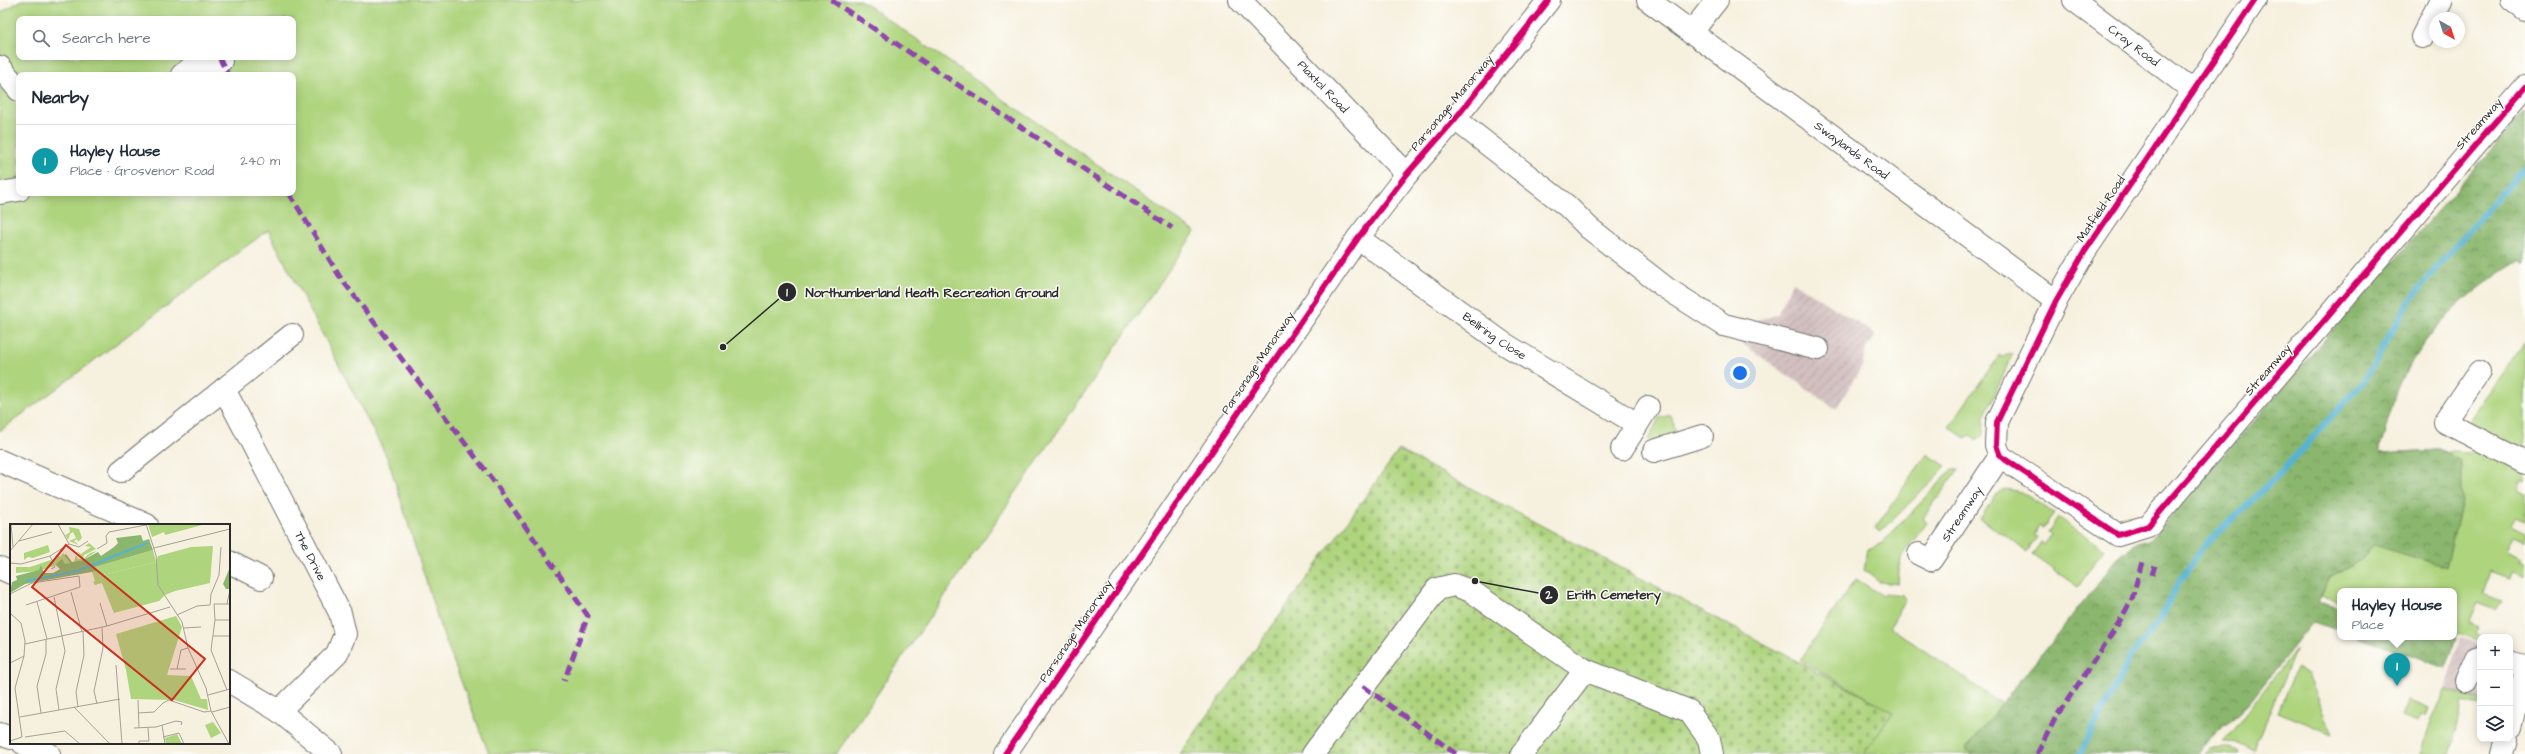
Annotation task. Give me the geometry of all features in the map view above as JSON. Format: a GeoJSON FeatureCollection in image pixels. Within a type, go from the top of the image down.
{"type":"FeatureCollection","features":[{"type":"Feature","properties":{"kind":"street","name":"Plaxtol Road"},"geometry":{"type":"LineString","coordinates":[[1240,0],[1407,174]]}},
{"type":"Feature","properties":{"kind":"street","name":"Parsonage Manorway"},"geometry":{"type":"LineString","coordinates":[[1005,754],[1358,238],[1407,174],[1455,119],[1550,0]]}},
{"type":"Feature","properties":{"kind":"street","name":"Swaylands Road"},"geometry":{"type":"LineString","coordinates":[[1648,0],[2056,301]]}},
{"type":"Feature","properties":{"kind":"street"},"geometry":{"type":"LineString","coordinates":[[1691,33],[1717,0]]}},
{"type":"Feature","properties":{"kind":"street","name":"Cray Road"},"geometry":{"type":"LineString","coordinates":[[2074,0],[2194,91]]}},
{"type":"Feature","properties":{"kind":"street","name":"Matfield Road"},"geometry":{"type":"LineString","coordinates":[[1998,450],[1997,422],[2056,301],[2086,251],[2255,0]]}},
{"type":"Feature","properties":{"kind":"street"},"geometry":{"type":"LineString","coordinates":[[2422,36],[2441,0]]}},
{"type":"Feature","properties":{"kind":"street"},"geometry":{"type":"LineString","coordinates":[[2512,0],[2525,10]]}},
{"type":"Feature","properties":{"kind":"street"},"geometry":{"type":"LineString","coordinates":[[186,72],[196,64],[220,61]]}},
{"type":"Feature","properties":{"kind":"street"},"geometry":{"type":"LineString","coordinates":[[0,67],[16,86]]}},
{"type":"Feature","properties":{"kind":"street","name":"Streamway"},"geometry":{"type":"LineString","coordinates":[[1919,554],[1930,560],[1998,450],[2118,536],[2148,526],[2525,87]]}},
{"type":"Feature","properties":{"kind":"street"},"geometry":{"type":"LineString","coordinates":[[1455,119],[1567,206],[1589,228],[1666,288],[1724,325],[1818,349]]}},
{"type":"Feature","properties":{"kind":"street"},"geometry":{"type":"LineString","coordinates":[[0,193],[16,190]]}},
{"type":"Feature","properties":{"kind":"street","name":"Bellring Close"},"geometry":{"type":"LineString","coordinates":[[1358,238],[1503,343],[1634,429],[1660,456],[1702,436]]}},
{"type":"Feature","properties":{"kind":"street"},"geometry":{"type":"LineString","coordinates":[[121,471],[292,335]]}},
{"type":"Feature","properties":{"kind":"street"},"geometry":{"type":"LineString","coordinates":[[2479,372],[2445,422],[2525,463]]}},
{"type":"Feature","properties":{"kind":"street","name":"The Drive"},"geometry":{"type":"LineString","coordinates":[[224,389],[340,613],[345,634],[337,654],[279,711]]}},
{"type":"Feature","properties":{"kind":"street"},"geometry":{"type":"LineString","coordinates":[[0,461],[144,524]]}},
{"type":"Feature","properties":{"kind":"street"},"geometry":{"type":"LineString","coordinates":[[230,562],[261,578]]}},
{"type":"Feature","properties":{"kind":"street"},"geometry":{"type":"LineString","coordinates":[[0,568],[10,573]]}},
{"type":"Feature","properties":{"kind":"street"},"geometry":{"type":"LineString","coordinates":[[1313,754],[1437,589],[1454,585],[1471,591],[1585,670],[1689,711],[1709,739],[1712,754]]}},
{"type":"Feature","properties":{"kind":"street"},"geometry":{"type":"LineString","coordinates":[[2466,681],[2477,658]]}},
{"type":"Feature","properties":{"kind":"street"},"geometry":{"type":"LineString","coordinates":[[2513,663],[2525,666]]}},
{"type":"Feature","properties":{"kind":"street"},"geometry":{"type":"LineString","coordinates":[[1522,754],[1585,670]]}},
{"type":"Feature","properties":{"kind":"street"},"geometry":{"type":"LineString","coordinates":[[2513,716],[2525,674]]}},
{"type":"Feature","properties":{"kind":"street"},"geometry":{"type":"LineString","coordinates":[[230,681],[279,711],[331,754]]}},
{"type":"Feature","properties":{"kind":"street"},"geometry":{"type":"LineString","coordinates":[[0,734],[10,738]]}},
{"type":"Feature","properties":{"kind":"street"},"geometry":{"type":"LineString","coordinates":[[2502,754],[2505,742]]}},
{"type":"Feature","properties":{"kind":"street"},"geometry":{"type":"LineString","coordinates":[[25,744],[49,754]]}},
{"type":"Feature","properties":{"kind":"shaded area"},"geometry":{"type":"Polygon","coordinates":[[[1793,282],[1875,334],[1866,349],[1862,366],[1836,409],[1740,342],[1745,323],[1777,315],[1793,282]]]}},
{"type":"Feature","properties":{"kind":"shaded area"},"geometry":{"type":"Polygon","coordinates":[[[2460,638],[2477,642],[2477,698],[2445,690],[2460,638]]]}},
{"type":"Feature","properties":{"kind":"green space"},"geometry":{"type":"Polygon","coordinates":[[[22,0],[860,0],[1195,232],[836,754],[489,754],[440,626],[388,459],[268,230],[0,431],[0,13],[22,0]]]}},
{"type":"Feature","properties":{"kind":"green space"},"geometry":{"type":"Polygon","coordinates":[[[2525,111],[2525,264],[2519,260],[2501,271],[2466,298],[2436,328],[2411,363],[2401,382],[2380,446],[2381,453],[2439,450],[2462,461],[2462,502],[2446,567],[2374,545],[2362,559],[2330,578],[2318,602],[2337,607],[2337,630],[2313,622],[2248,704],[2202,747],[2198,754],[1974,754],[1965,750],[2117,559],[2133,545],[2150,539],[2525,111]]]}},
{"type":"Feature","properties":{"kind":"green space"},"geometry":{"type":"Polygon","coordinates":[[[2525,342],[2525,453],[2468,424],[2525,342]]]}},
{"type":"Feature","properties":{"kind":"green space"},"geometry":{"type":"Polygon","coordinates":[[[2013,353],[1984,418],[1983,435],[1976,441],[1971,435],[1965,438],[1949,427],[1999,355],[2002,357],[2013,353]]]}},
{"type":"Feature","properties":{"kind":"green space"},"geometry":{"type":"Polygon","coordinates":[[[1671,415],[1678,439],[1655,445],[1648,440],[1659,418],[1671,415]]]}},
{"type":"Feature","properties":{"kind":"green space"},"geometry":{"type":"Polygon","coordinates":[[[2476,447],[2525,472],[2525,482],[2521,481],[2518,489],[2525,493],[2525,521],[2515,517],[2510,525],[2525,532],[2525,541],[2513,536],[2506,551],[2522,558],[2520,561],[2525,563],[2525,576],[2512,572],[2510,579],[2490,572],[2483,594],[2502,601],[2496,610],[2478,603],[2470,622],[2479,627],[2477,633],[2479,634],[2477,634],[2477,639],[2457,634],[2457,588],[2337,588],[2337,600],[2321,596],[2330,578],[2361,559],[2381,453],[2439,450],[2448,454],[2450,451],[2474,452],[2476,447]]]}},
{"type":"Feature","properties":{"kind":"green space"},"geometry":{"type":"Polygon","coordinates":[[[1399,450],[1893,712],[1863,754],[1180,754],[1399,450]]]}},
{"type":"Feature","properties":{"kind":"green space"},"geometry":{"type":"Polygon","coordinates":[[[1927,454],[1946,466],[1881,532],[1875,528],[1927,454]]]}},
{"type":"Feature","properties":{"kind":"green space"},"geometry":{"type":"Polygon","coordinates":[[[1953,469],[1959,469],[1923,518],[1927,523],[1900,558],[1898,584],[1879,582],[1864,570],[1868,549],[1882,543],[1953,469]]]}},
{"type":"Feature","properties":{"kind":"green space"},"geometry":{"type":"Polygon","coordinates":[[[2006,489],[2021,492],[2054,513],[2043,528],[2039,526],[2033,535],[2037,537],[2027,552],[1980,519],[1995,495],[2006,489]]]}},
{"type":"Feature","properties":{"kind":"green space"},"geometry":{"type":"Polygon","coordinates":[[[2058,517],[2104,549],[2078,587],[2032,555],[2041,542],[2045,544],[2051,535],[2048,532],[2058,517]]]}},
{"type":"Feature","properties":{"kind":"green space"},"geometry":{"type":"Polygon","coordinates":[[[1856,579],[1883,596],[1885,593],[1903,595],[1906,599],[1890,627],[2003,705],[1965,749],[1974,754],[1863,754],[1893,712],[1800,660],[1856,579]]]}},
{"type":"Feature","properties":{"kind":"green space"},"geometry":{"type":"Polygon","coordinates":[[[2366,640],[2455,640],[2446,668],[2366,640]]]}},
{"type":"Feature","properties":{"kind":"green space"},"geometry":{"type":"Polygon","coordinates":[[[2296,649],[2254,750],[2238,744],[2223,743],[2296,649]]]}},
{"type":"Feature","properties":{"kind":"green space"},"geometry":{"type":"Polygon","coordinates":[[[2296,669],[2308,675],[2333,734],[2278,712],[2296,669]]]}},
{"type":"Feature","properties":{"kind":"green space"},"geometry":{"type":"Polygon","coordinates":[[[2445,690],[2477,698],[2477,704],[2463,701],[2449,754],[2421,754],[2428,730],[2445,690]]]}},
{"type":"Feature","properties":{"kind":"green space"},"geometry":{"type":"Polygon","coordinates":[[[2408,701],[2429,709],[2426,717],[2421,716],[2418,723],[2402,717],[2408,701]]]}},
{"type":"Feature","properties":{"kind":"green space"},"geometry":{"type":"Polygon","coordinates":[[[2229,748],[2238,751],[2239,754],[2205,754],[2210,749],[2229,748]]]}},
{"type":"Feature","properties":{"kind":"waterway"},"geometry":{"type":"LineString","coordinates":[[2080,754],[2131,656],[2159,621],[2180,581],[2204,546],[2279,474],[2364,381],[2410,300],[2487,209],[2525,169]]}},
{"type":"Feature","properties":{"kind":"marked path"},"geometry":{"type":"LineString","coordinates":[[831,0],[1172,228]]}},
{"type":"Feature","properties":{"kind":"marked path"},"geometry":{"type":"LineString","coordinates":[[220,60],[226,72]]}},
{"type":"Feature","properties":{"kind":"marked path"},"geometry":{"type":"LineString","coordinates":[[291,196],[340,277],[495,483],[588,616],[564,681]]}},
{"type":"Feature","properties":{"kind":"marked path"},"geometry":{"type":"LineString","coordinates":[[2037,754],[2056,717],[2114,631],[2132,599],[2142,562]]}},
{"type":"Feature","properties":{"kind":"marked path"},"geometry":{"type":"LineString","coordinates":[[2152,575],[2155,565]]}},
{"type":"Feature","properties":{"kind":"marked path"},"geometry":{"type":"LineString","coordinates":[[1363,686],[1456,754]]}},
{"type":"Feature","properties":{"kind":"cycle path"},"geometry":{"type":"LineString","coordinates":[[1005,754],[1358,238],[1407,174],[1455,119],[1549,0]]}},
{"type":"Feature","properties":{"kind":"cycle path"},"geometry":{"type":"LineString","coordinates":[[2255,0],[2085,251],[2056,301],[1997,422],[1996,445],[2000,456],[2118,535],[2148,526],[2525,87]]}},
{"type":"Feature","properties":{"kind":"place","name":"Northumberland Heath Recreation Ground"},"geometry":{"type":"Point","coordinates":[723,347]}},
{"type":"Feature","properties":{"kind":"place","name":"Erith Cemetery"},"geometry":{"type":"Point","coordinates":[1475,581]}},
{"type":"Feature","properties":{"kind":"place","name":"Hayley House"},"geometry":{"type":"Point","coordinates":[2397,686]}}]}
